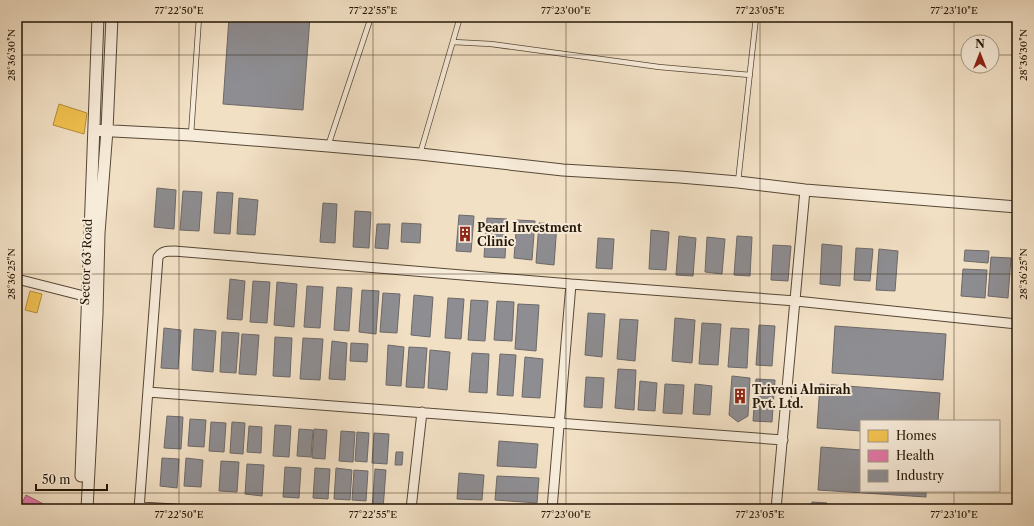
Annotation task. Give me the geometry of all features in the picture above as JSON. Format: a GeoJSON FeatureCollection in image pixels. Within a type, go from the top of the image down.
{"type":"FeatureCollection","features":[{"type":"Feature","properties":{"kind":"street","name":"Sector 63 Road"},"geometry":{"type":"LineString","coordinates":[[79,509],[98,17]]}},
{"type":"Feature","properties":{"kind":"street","name":"Sector 63 Road"},"geometry":{"type":"LineString","coordinates":[[87,509],[97,314],[99,233],[107,130],[112,17]]}},
{"type":"Feature","properties":{"kind":"street"},"geometry":{"type":"LineString","coordinates":[[94,130],[191,135],[328,146],[420,154],[563,170],[738,182],[805,190],[1017,207]]}},
{"type":"Feature","properties":{"kind":"street"},"geometry":{"type":"LineString","coordinates":[[776,509],[805,190]]}},
{"type":"Feature","properties":{"kind":"street"},"geometry":{"type":"LineString","coordinates":[[175,509],[140,508],[158,257],[161,252],[164,251],[796,301],[1017,324]]}},
{"type":"Feature","properties":{"kind":"street"},"geometry":{"type":"LineString","coordinates":[[17,279],[88,297]]}},
{"type":"Feature","properties":{"kind":"street"},"geometry":{"type":"LineString","coordinates":[[552,509],[571,284]]}},
{"type":"Feature","properties":{"kind":"street"},"geometry":{"type":"LineString","coordinates":[[148,392],[783,440]]}},
{"type":"Feature","properties":{"kind":"street"},"geometry":{"type":"LineString","coordinates":[[411,509],[422,412]]}},
{"type":"Feature","properties":{"kind":"lane"},"geometry":{"type":"LineString","coordinates":[[191,135],[199,17]]}},
{"type":"Feature","properties":{"kind":"lane"},"geometry":{"type":"LineString","coordinates":[[328,146],[371,17]]}},
{"type":"Feature","properties":{"kind":"lane"},"geometry":{"type":"LineString","coordinates":[[420,154],[460,17]]}},
{"type":"Feature","properties":{"kind":"lane"},"geometry":{"type":"LineString","coordinates":[[738,182],[756,17]]}},
{"type":"Feature","properties":{"kind":"lane"},"geometry":{"type":"LineString","coordinates":[[453,42],[491,44],[658,67],[750,75]]}},
{"type":"Feature","properties":{"kind":"building: Homes"},"geometry":{"type":"Polygon","coordinates":[[[59,104],[87,113],[84,134],[53,125],[59,104]]]}},
{"type":"Feature","properties":{"kind":"building: Homes"},"geometry":{"type":"Polygon","coordinates":[[[30,291],[42,294],[37,313],[25,310],[30,291]]]}},
{"type":"Feature","properties":{"kind":"building: Health"},"geometry":{"type":"Polygon","coordinates":[[[26,495],[53,509],[33,509],[22,503],[26,495]]]}},
{"type":"Feature","properties":{"kind":"building: Industry"},"geometry":{"type":"Polygon","coordinates":[[[229,17],[310,17],[303,110],[223,104],[229,17]]]}},
{"type":"Feature","properties":{"kind":"building: Industry"},"geometry":{"type":"Polygon","coordinates":[[[157,188],[176,190],[174,229],[154,227],[157,188]]]}},
{"type":"Feature","properties":{"kind":"building: Industry"},"geometry":{"type":"Polygon","coordinates":[[[183,191],[202,192],[199,231],[180,230],[183,191]]]}},
{"type":"Feature","properties":{"kind":"building: Industry"},"geometry":{"type":"Polygon","coordinates":[[[217,192],[233,193],[230,234],[214,233],[217,192]]]}},
{"type":"Feature","properties":{"kind":"building: Industry"},"geometry":{"type":"Polygon","coordinates":[[[239,198],[258,200],[255,235],[237,234],[239,198]]]}},
{"type":"Feature","properties":{"kind":"building: Industry"},"geometry":{"type":"Polygon","coordinates":[[[323,203],[337,204],[335,243],[320,242],[323,203]]]}},
{"type":"Feature","properties":{"kind":"building: Industry"},"geometry":{"type":"Polygon","coordinates":[[[355,211],[371,212],[369,248],[353,247],[355,211]]]}},
{"type":"Feature","properties":{"kind":"building: Industry","name":"Pearl Investment Clinic"},"geometry":{"type":"Polygon","coordinates":[[[459,215],[474,216],[471,252],[456,251],[459,215]]]}},
{"type":"Feature","properties":{"kind":"building: Industry"},"geometry":{"type":"Polygon","coordinates":[[[487,218],[507,219],[505,258],[484,257],[487,218]]]}},
{"type":"Feature","properties":{"kind":"building: Industry"},"geometry":{"type":"Polygon","coordinates":[[[517,220],[535,221],[532,260],[514,258],[517,220]]]}},
{"type":"Feature","properties":{"kind":"building: Industry"},"geometry":{"type":"Polygon","coordinates":[[[402,223],[421,224],[420,243],[401,242],[402,223]]]}},
{"type":"Feature","properties":{"kind":"building: Industry"},"geometry":{"type":"Polygon","coordinates":[[[539,223],[557,224],[554,265],[536,263],[539,223]]]}},
{"type":"Feature","properties":{"kind":"building: Industry"},"geometry":{"type":"Polygon","coordinates":[[[377,224],[390,224],[388,249],[375,248],[377,224]]]}},
{"type":"Feature","properties":{"kind":"building: Industry"},"geometry":{"type":"Polygon","coordinates":[[[651,230],[669,232],[666,270],[649,269],[651,230]]]}},
{"type":"Feature","properties":{"kind":"building: Industry"},"geometry":{"type":"Polygon","coordinates":[[[679,236],[696,238],[693,276],[676,275],[679,236]]]}},
{"type":"Feature","properties":{"kind":"building: Industry"},"geometry":{"type":"Polygon","coordinates":[[[737,236],[752,237],[750,276],[734,275],[737,236]]]}},
{"type":"Feature","properties":{"kind":"building: Industry"},"geometry":{"type":"Polygon","coordinates":[[[707,237],[725,239],[722,274],[705,272],[707,237]]]}},
{"type":"Feature","properties":{"kind":"building: Industry"},"geometry":{"type":"Polygon","coordinates":[[[598,238],[614,239],[612,269],[596,268],[598,238]]]}},
{"type":"Feature","properties":{"kind":"building: Industry"},"geometry":{"type":"Polygon","coordinates":[[[822,244],[842,246],[840,286],[820,284],[822,244]]]}},
{"type":"Feature","properties":{"kind":"building: Industry"},"geometry":{"type":"Polygon","coordinates":[[[773,245],[791,246],[788,281],[771,280],[773,245]]]}},
{"type":"Feature","properties":{"kind":"building: Industry"},"geometry":{"type":"Polygon","coordinates":[[[856,248],[873,249],[870,281],[854,280],[856,248]]]}},
{"type":"Feature","properties":{"kind":"building: Industry"},"geometry":{"type":"Polygon","coordinates":[[[879,249],[898,251],[895,291],[876,290],[879,249]]]}},
{"type":"Feature","properties":{"kind":"building: Industry"},"geometry":{"type":"Polygon","coordinates":[[[965,250],[989,251],[988,263],[964,261],[965,250]]]}},
{"type":"Feature","properties":{"kind":"building: Industry"},"geometry":{"type":"Polygon","coordinates":[[[991,257],[1011,258],[1008,298],[988,296],[991,257]]]}},
{"type":"Feature","properties":{"kind":"building: Industry"},"geometry":{"type":"Polygon","coordinates":[[[963,269],[987,270],[985,298],[961,296],[963,269]]]}},
{"type":"Feature","properties":{"kind":"building: Industry"},"geometry":{"type":"Polygon","coordinates":[[[230,279],[245,281],[242,320],[227,319],[230,279]]]}},
{"type":"Feature","properties":{"kind":"building: Industry"},"geometry":{"type":"Polygon","coordinates":[[[253,281],[270,282],[267,323],[250,322],[253,281]]]}},
{"type":"Feature","properties":{"kind":"building: Industry"},"geometry":{"type":"Polygon","coordinates":[[[277,282],[297,284],[294,327],[274,325],[277,282]]]}},
{"type":"Feature","properties":{"kind":"building: Industry"},"geometry":{"type":"Polygon","coordinates":[[[307,286],[323,287],[320,328],[304,327],[307,286]]]}},
{"type":"Feature","properties":{"kind":"building: Industry"},"geometry":{"type":"Polygon","coordinates":[[[337,287],[352,288],[349,331],[334,330],[337,287]]]}},
{"type":"Feature","properties":{"kind":"building: Industry"},"geometry":{"type":"Polygon","coordinates":[[[362,290],[379,291],[376,334],[359,332],[362,290]]]}},
{"type":"Feature","properties":{"kind":"building: Industry"},"geometry":{"type":"Polygon","coordinates":[[[383,293],[400,294],[397,333],[380,332],[383,293]]]}},
{"type":"Feature","properties":{"kind":"building: Industry"},"geometry":{"type":"Polygon","coordinates":[[[414,295],[433,297],[430,337],[411,335],[414,295]]]}},
{"type":"Feature","properties":{"kind":"building: Industry"},"geometry":{"type":"Polygon","coordinates":[[[448,298],[464,299],[461,339],[445,338],[448,298]]]}},
{"type":"Feature","properties":{"kind":"building: Industry"},"geometry":{"type":"Polygon","coordinates":[[[471,300],[488,301],[485,341],[468,340],[471,300]]]}},
{"type":"Feature","properties":{"kind":"building: Industry"},"geometry":{"type":"Polygon","coordinates":[[[497,301],[514,302],[512,341],[494,340],[497,301]]]}},
{"type":"Feature","properties":{"kind":"building: Industry"},"geometry":{"type":"Polygon","coordinates":[[[518,304],[539,305],[536,351],[515,349],[518,304]]]}},
{"type":"Feature","properties":{"kind":"building: Industry"},"geometry":{"type":"Polygon","coordinates":[[[588,313],[605,314],[602,357],[585,355],[588,313]]]}},
{"type":"Feature","properties":{"kind":"building: Industry"},"geometry":{"type":"Polygon","coordinates":[[[675,318],[695,320],[692,363],[672,361],[675,318]]]}},
{"type":"Feature","properties":{"kind":"building: Industry"},"geometry":{"type":"Polygon","coordinates":[[[620,319],[638,320],[635,361],[617,359],[620,319]]]}},
{"type":"Feature","properties":{"kind":"building: Industry"},"geometry":{"type":"Polygon","coordinates":[[[702,323],[721,324],[718,365],[699,364],[702,323]]]}},
{"type":"Feature","properties":{"kind":"building: Industry"},"geometry":{"type":"Polygon","coordinates":[[[759,325],[775,326],[772,366],[756,365],[759,325]]]}},
{"type":"Feature","properties":{"kind":"building: Industry"},"geometry":{"type":"Polygon","coordinates":[[[835,326],[946,334],[943,380],[832,373],[835,326]]]}},
{"type":"Feature","properties":{"kind":"building: Industry"},"geometry":{"type":"Polygon","coordinates":[[[164,328],[181,330],[178,369],[161,368],[164,328]]]}},
{"type":"Feature","properties":{"kind":"building: Industry"},"geometry":{"type":"Polygon","coordinates":[[[731,328],[749,329],[747,368],[728,367],[731,328]]]}},
{"type":"Feature","properties":{"kind":"building: Industry"},"geometry":{"type":"Polygon","coordinates":[[[194,329],[216,331],[213,372],[192,370],[194,329]]]}},
{"type":"Feature","properties":{"kind":"building: Industry"},"geometry":{"type":"Polygon","coordinates":[[[222,332],[239,333],[236,373],[220,372],[222,332]]]}},
{"type":"Feature","properties":{"kind":"building: Industry"},"geometry":{"type":"Polygon","coordinates":[[[242,334],[259,335],[256,375],[239,374],[242,334]]]}},
{"type":"Feature","properties":{"kind":"building: Industry"},"geometry":{"type":"Polygon","coordinates":[[[275,337],[292,338],[290,377],[273,376],[275,337]]]}},
{"type":"Feature","properties":{"kind":"building: Industry"},"geometry":{"type":"Polygon","coordinates":[[[303,338],[323,339],[320,380],[300,379],[303,338]]]}},
{"type":"Feature","properties":{"kind":"building: Industry"},"geometry":{"type":"Polygon","coordinates":[[[332,341],[347,343],[345,380],[329,379],[332,341]]]}},
{"type":"Feature","properties":{"kind":"building: Industry"},"geometry":{"type":"Polygon","coordinates":[[[351,343],[368,344],[367,362],[350,361],[351,343]]]}},
{"type":"Feature","properties":{"kind":"building: Industry"},"geometry":{"type":"Polygon","coordinates":[[[388,345],[404,347],[401,386],[386,385],[388,345]]]}},
{"type":"Feature","properties":{"kind":"building: Industry"},"geometry":{"type":"Polygon","coordinates":[[[409,347],[427,348],[424,388],[406,387],[409,347]]]}},
{"type":"Feature","properties":{"kind":"building: Industry"},"geometry":{"type":"Polygon","coordinates":[[[430,350],[450,352],[447,390],[428,388],[430,350]]]}},
{"type":"Feature","properties":{"kind":"building: Industry"},"geometry":{"type":"Polygon","coordinates":[[[472,353],[489,354],[487,393],[469,392],[472,353]]]}},
{"type":"Feature","properties":{"kind":"building: Industry"},"geometry":{"type":"Polygon","coordinates":[[[500,354],[516,355],[513,396],[497,395],[500,354]]]}},
{"type":"Feature","properties":{"kind":"building: Industry"},"geometry":{"type":"Polygon","coordinates":[[[525,357],[543,359],[540,398],[522,397],[525,357]]]}},
{"type":"Feature","properties":{"kind":"building: Industry"},"geometry":{"type":"Polygon","coordinates":[[[618,369],[636,370],[634,410],[615,408],[618,369]]]}},
{"type":"Feature","properties":{"kind":"building: Industry","name":"Triveni Almirah Pvt. Ltd."},"geometry":{"type":"Polygon","coordinates":[[[732,376],[750,378],[748,416],[738,422],[729,415],[732,376]]]}},
{"type":"Feature","properties":{"kind":"building: Industry"},"geometry":{"type":"Polygon","coordinates":[[[586,377],[604,378],[602,408],[584,407],[586,377]]]}},
{"type":"Feature","properties":{"kind":"building: Industry"},"geometry":{"type":"Polygon","coordinates":[[[756,379],[775,380],[772,422],[753,421],[756,379]]]}},
{"type":"Feature","properties":{"kind":"building: Industry"},"geometry":{"type":"Polygon","coordinates":[[[640,381],[657,383],[655,411],[638,410],[640,381]]]}},
{"type":"Feature","properties":{"kind":"building: Industry"},"geometry":{"type":"Polygon","coordinates":[[[665,384],[684,385],[682,414],[663,413],[665,384]]]}},
{"type":"Feature","properties":{"kind":"building: Industry"},"geometry":{"type":"Polygon","coordinates":[[[695,384],[712,386],[710,415],[693,414],[695,384]]]}},
{"type":"Feature","properties":{"kind":"building: Industry"},"geometry":{"type":"Polygon","coordinates":[[[820,384],[940,393],[938,420],[860,420],[860,431],[817,428],[820,384]]]}},
{"type":"Feature","properties":{"kind":"building: Industry"},"geometry":{"type":"Polygon","coordinates":[[[167,416],[183,417],[181,449],[164,448],[167,416]]]}},
{"type":"Feature","properties":{"kind":"building: Industry"},"geometry":{"type":"Polygon","coordinates":[[[190,419],[206,420],[204,447],[188,446],[190,419]]]}},
{"type":"Feature","properties":{"kind":"building: Industry"},"geometry":{"type":"Polygon","coordinates":[[[211,422],[226,423],[224,452],[209,451],[211,422]]]}},
{"type":"Feature","properties":{"kind":"building: Industry"},"geometry":{"type":"Polygon","coordinates":[[[232,422],[245,423],[243,454],[230,453],[232,422]]]}},
{"type":"Feature","properties":{"kind":"building: Industry"},"geometry":{"type":"Polygon","coordinates":[[[275,425],[291,426],[289,457],[273,456],[275,425]]]}},
{"type":"Feature","properties":{"kind":"building: Industry"},"geometry":{"type":"Polygon","coordinates":[[[249,426],[262,427],[261,453],[247,452],[249,426]]]}},
{"type":"Feature","properties":{"kind":"building: Industry"},"geometry":{"type":"Polygon","coordinates":[[[299,429],[313,430],[311,457],[297,456],[299,429]]]}},
{"type":"Feature","properties":{"kind":"building: Industry"},"geometry":{"type":"Polygon","coordinates":[[[314,429],[327,430],[325,459],[312,458],[314,429]]]}},
{"type":"Feature","properties":{"kind":"building: Industry"},"geometry":{"type":"Polygon","coordinates":[[[341,431],[355,432],[353,462],[339,461],[341,431]]]}},
{"type":"Feature","properties":{"kind":"building: Industry"},"geometry":{"type":"Polygon","coordinates":[[[357,432],[369,433],[367,462],[355,461],[357,432]]]}},
{"type":"Feature","properties":{"kind":"building: Industry"},"geometry":{"type":"Polygon","coordinates":[[[374,433],[389,434],[387,464],[372,463],[374,433]]]}},
{"type":"Feature","properties":{"kind":"building: Industry"},"geometry":{"type":"Polygon","coordinates":[[[499,441],[538,444],[536,468],[497,466],[499,441]]]}},
{"type":"Feature","properties":{"kind":"building: Industry"},"geometry":{"type":"Polygon","coordinates":[[[821,447],[860,450],[860,492],[926,492],[926,497],[818,490],[821,447]]]}},
{"type":"Feature","properties":{"kind":"building: Industry"},"geometry":{"type":"Polygon","coordinates":[[[396,452],[403,452],[402,465],[395,465],[396,452]]]}},
{"type":"Feature","properties":{"kind":"building: Industry"},"geometry":{"type":"Polygon","coordinates":[[[162,458],[179,459],[177,488],[160,486],[162,458]]]}},
{"type":"Feature","properties":{"kind":"building: Industry"},"geometry":{"type":"Polygon","coordinates":[[[186,458],[203,460],[201,487],[184,486],[186,458]]]}},
{"type":"Feature","properties":{"kind":"building: Industry"},"geometry":{"type":"Polygon","coordinates":[[[221,461],[239,462],[237,492],[219,491],[221,461]]]}},
{"type":"Feature","properties":{"kind":"building: Industry"},"geometry":{"type":"Polygon","coordinates":[[[247,464],[264,465],[262,496],[245,494],[247,464]]]}},
{"type":"Feature","properties":{"kind":"building: Industry"},"geometry":{"type":"Polygon","coordinates":[[[285,467],[301,468],[299,498],[283,497],[285,467]]]}},
{"type":"Feature","properties":{"kind":"building: Industry"},"geometry":{"type":"Polygon","coordinates":[[[315,468],[330,469],[328,499],[313,498],[315,468]]]}},
{"type":"Feature","properties":{"kind":"building: Industry"},"geometry":{"type":"Polygon","coordinates":[[[336,468],[352,470],[350,500],[334,499],[336,468]]]}},
{"type":"Feature","properties":{"kind":"building: Industry"},"geometry":{"type":"Polygon","coordinates":[[[375,469],[386,470],[383,509],[372,509],[375,469]]]}},
{"type":"Feature","properties":{"kind":"building: Industry"},"geometry":{"type":"Polygon","coordinates":[[[354,470],[368,471],[366,501],[352,500],[354,470]]]}},
{"type":"Feature","properties":{"kind":"building: Industry"},"geometry":{"type":"Polygon","coordinates":[[[459,473],[484,475],[482,500],[457,499],[459,473]]]}},
{"type":"Feature","properties":{"kind":"building: Industry"},"geometry":{"type":"Polygon","coordinates":[[[497,476],[539,478],[537,503],[495,500],[497,476]]]}},
{"type":"Feature","properties":{"kind":"building: Industry"},"geometry":{"type":"Polygon","coordinates":[[[812,502],[827,503],[827,509],[811,509],[812,502]]]}},
{"type":"Feature","properties":{"kind":"place","name":"Pearl Investment Clinic"},"geometry":{"type":"Point","coordinates":[465,234]}},
{"type":"Feature","properties":{"kind":"place","name":"Triveni Almirah Pvt. Ltd."},"geometry":{"type":"Point","coordinates":[740,396]}}]}
